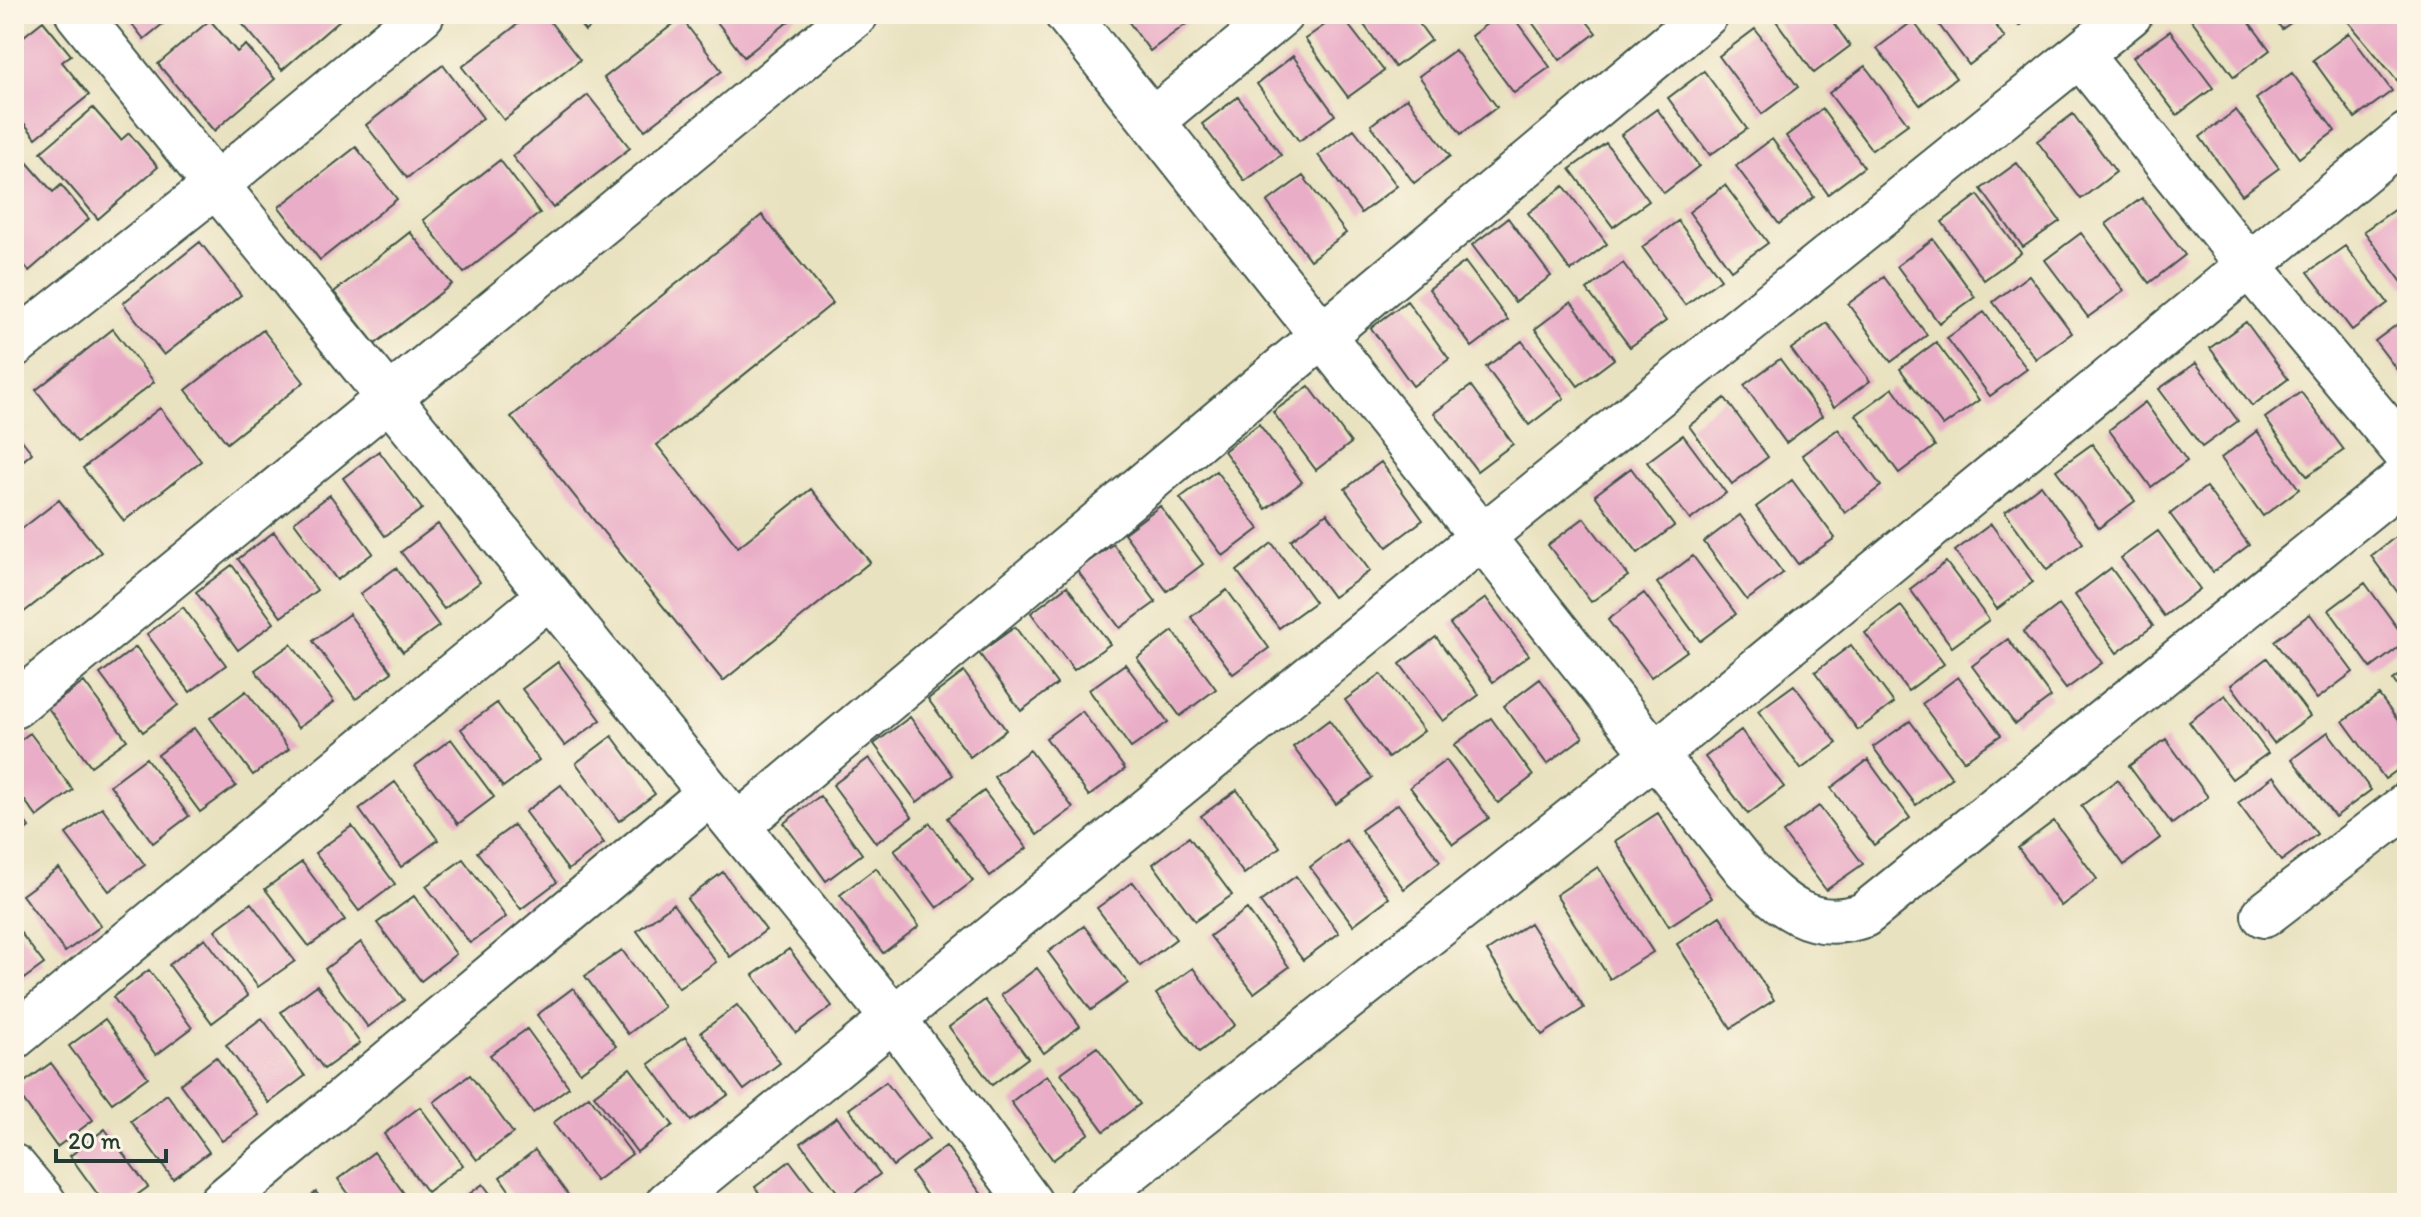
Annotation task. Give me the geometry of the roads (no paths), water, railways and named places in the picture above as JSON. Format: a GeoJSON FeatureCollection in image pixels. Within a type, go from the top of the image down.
{"type":"FeatureCollection","features":[{"type":"Feature","properties":{"kind":"street"},"geometry":{"type":"LineString","coordinates":[[78,14],[894,1019],[1030,1203]]}},
{"type":"Feature","properties":{"kind":"street"},"geometry":{"type":"LineString","coordinates":[[14,345],[216,185],[422,14]]}},
{"type":"Feature","properties":{"kind":"street"},"geometry":{"type":"LineString","coordinates":[[14,706],[856,14]]}},
{"type":"Feature","properties":{"kind":"street"},"geometry":{"type":"LineString","coordinates":[[1067,14],[1746,869],[1783,905],[1817,920],[1845,922],[1864,915],[2407,476]]}},
{"type":"Feature","properties":{"kind":"street"},"geometry":{"type":"LineString","coordinates":[[1152,121],[1281,14]]}},
{"type":"Feature","properties":{"kind":"street"},"geometry":{"type":"LineString","coordinates":[[221,1203],[724,809],[1321,333],[1706,14]]}},
{"type":"Feature","properties":{"kind":"street"},"geometry":{"type":"LineString","coordinates":[[668,1203],[1482,537],[2130,14]]}},
{"type":"Feature","properties":{"kind":"street"},"geometry":{"type":"LineString","coordinates":[[2080,55],[2247,263],[2407,454]]}},
{"type":"Feature","properties":{"kind":"street"},"geometry":{"type":"LineString","coordinates":[[1089,1203],[1655,754],[2247,263],[2407,135]]}},
{"type":"Feature","properties":{"kind":"street"},"geometry":{"type":"LineString","coordinates":[[14,1037],[549,596]]}},
{"type":"Feature","properties":{"kind":"street"},"geometry":{"type":"LineString","coordinates":[[2264,915],[2407,805]]}},
{"type":"Feature","properties":{"kind":"street"},"geometry":{"type":"LineString","coordinates":[[14,1167],[44,1203]]}}]}
